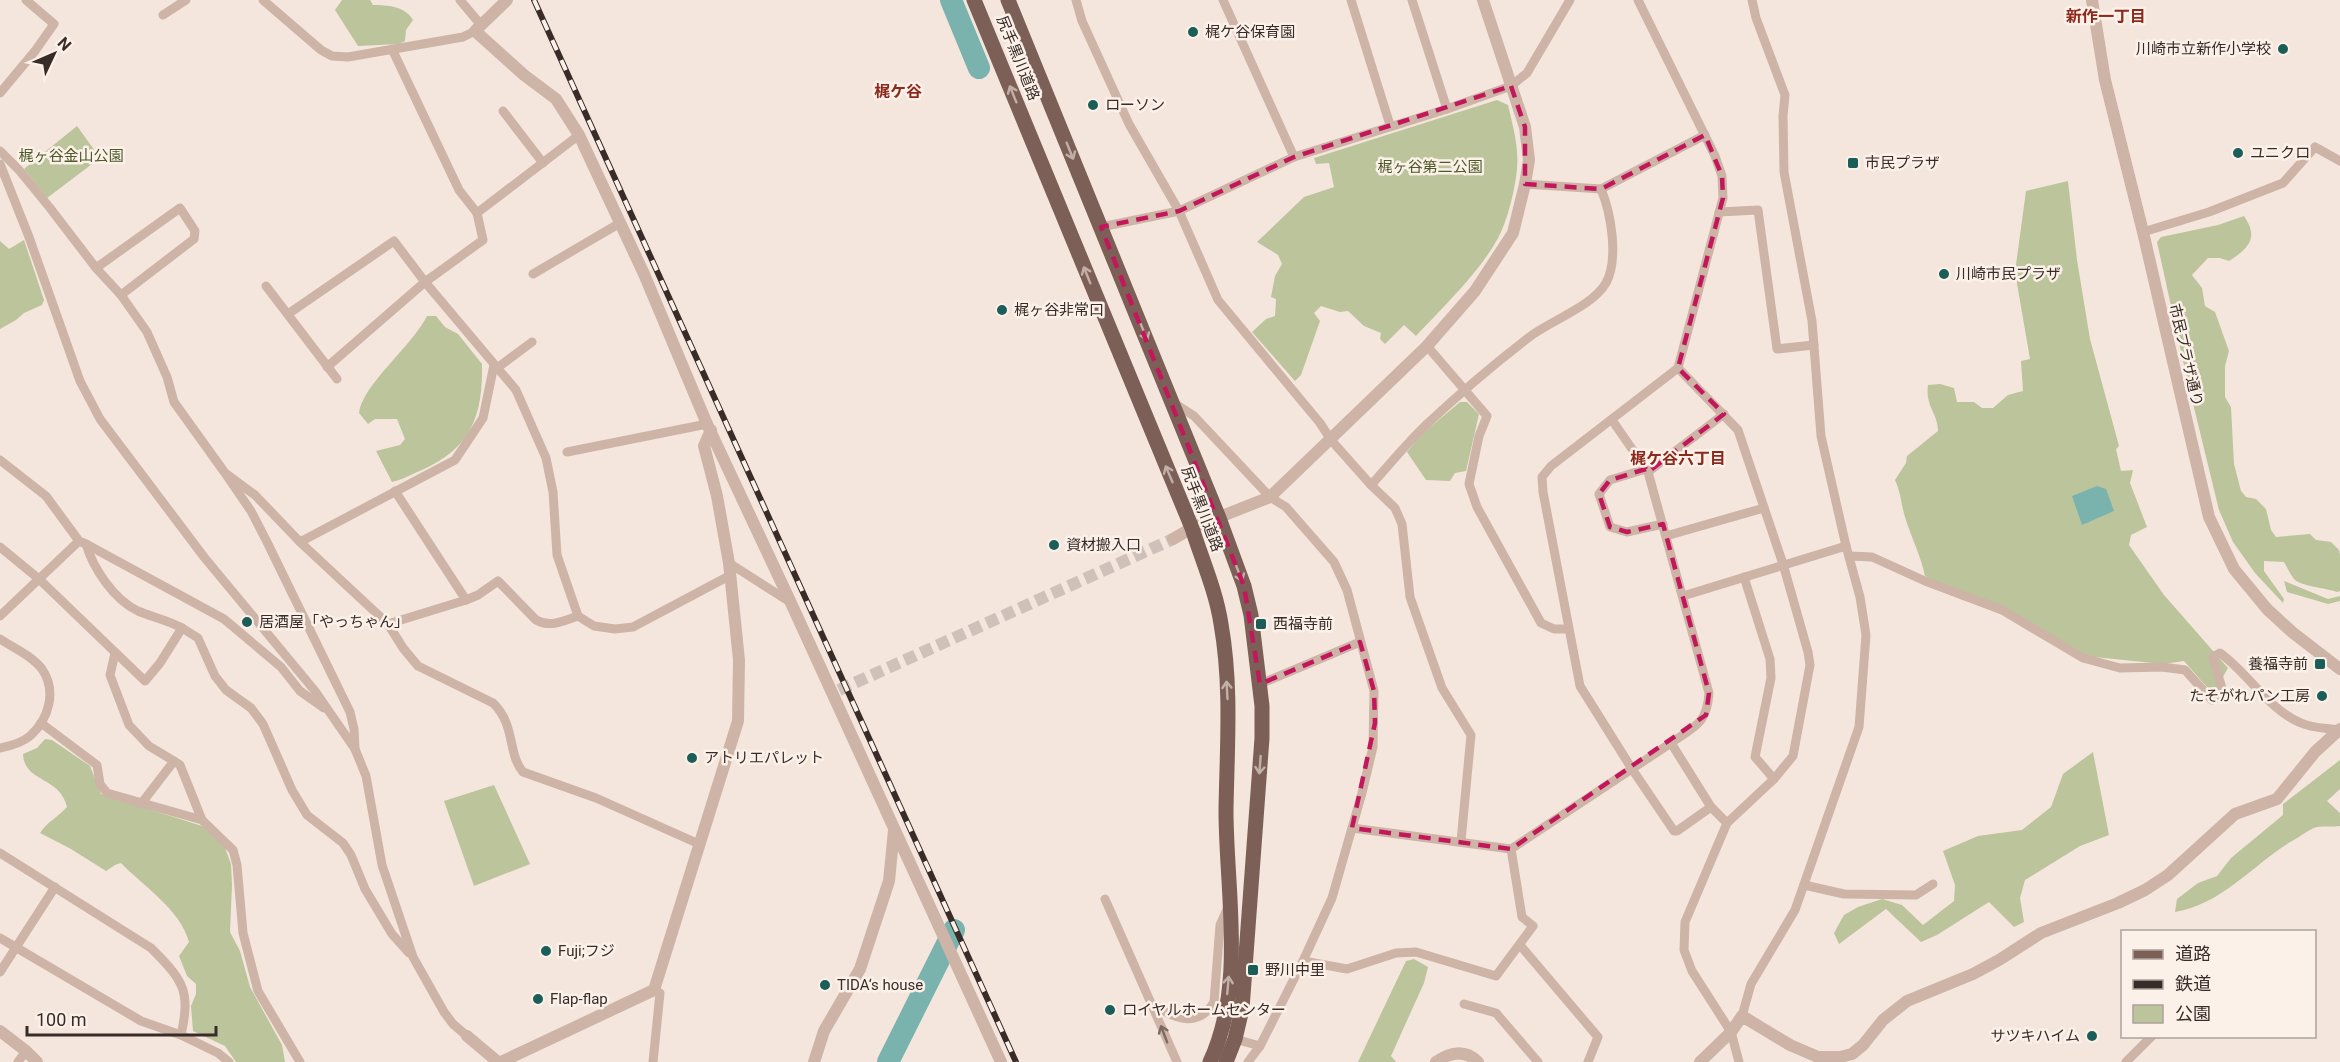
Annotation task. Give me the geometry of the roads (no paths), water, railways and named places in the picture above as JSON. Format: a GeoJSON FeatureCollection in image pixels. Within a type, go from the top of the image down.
{"type":"FeatureCollection","features":[{"type":"Feature","properties":{"kind":"main road","name":"尻手黒川道路"},"geometry":{"type":"LineString","coordinates":[[974,0],[1192,528],[1221,623],[1229,714],[1226,811],[1231,951],[1227,1004],[1219,1042],[1210,1062]]}},
{"type":"Feature","properties":{"kind":"main road","name":"尻手黒川道路"},"geometry":{"type":"LineString","coordinates":[[1008,0],[1218,518],[1251,615],[1260,684],[1262,738],[1243,997],[1235,1039],[1226,1062]]}},
{"type":"Feature","properties":{"kind":"street"},"geometry":{"type":"LineString","coordinates":[[0,93],[54,24],[26,0]]}},
{"type":"Feature","properties":{"kind":"street"},"geometry":{"type":"LineString","coordinates":[[163,15],[186,0]]}},
{"type":"Feature","properties":{"kind":"street"},"geometry":{"type":"LineString","coordinates":[[262,0],[321,50],[332,56],[348,57],[463,37],[478,28],[507,0]]}},
{"type":"Feature","properties":{"kind":"street"},"geometry":{"type":"LineString","coordinates":[[460,0],[478,28],[524,75],[556,99],[579,135],[709,427],[791,603],[836,692],[894,829],[1001,1062]]}},
{"type":"Feature","properties":{"kind":"street"},"geometry":{"type":"LineString","coordinates":[[1076,0],[1082,21],[1129,124],[1179,211],[1218,300],[1320,423],[1331,440],[1395,508],[1402,524],[1410,597],[1442,688],[1471,735],[1461,841]]}},
{"type":"Feature","properties":{"kind":"street"},"geometry":{"type":"LineString","coordinates":[[1223,0],[1294,157]]}},
{"type":"Feature","properties":{"kind":"street"},"geometry":{"type":"LineString","coordinates":[[1351,0],[1390,125]]}},
{"type":"Feature","properties":{"kind":"street"},"geometry":{"type":"LineString","coordinates":[[1412,0],[1447,109]]}},
{"type":"Feature","properties":{"kind":"street"},"geometry":{"type":"LineString","coordinates":[[1173,539],[1192,528],[1270,497],[1427,346],[1475,291],[1513,232],[1525,184],[1528,160],[1525,127],[1483,0]]}},
{"type":"Feature","properties":{"kind":"street"},"geometry":{"type":"LineString","coordinates":[[1101,227],[1179,211],[1294,157],[1512,86],[1527,73],[1570,0]]}},
{"type":"Feature","properties":{"kind":"street"},"geometry":{"type":"LineString","coordinates":[[1638,0],[1705,135],[1722,176],[1723,198],[1678,368],[1551,466],[1542,477],[1543,492],[1567,629],[1580,686],[1674,831],[1711,807]]}},
{"type":"Feature","properties":{"kind":"street"},"geometry":{"type":"LineString","coordinates":[[1700,1062],[1731,1032],[1742,1016],[1751,984],[1796,910],[1859,727],[1866,635],[1860,597],[1847,551],[1821,436],[1812,321],[1785,172],[1783,116],[1785,95],[1756,18],[1752,0]]}},
{"type":"Feature","properties":{"kind":"street","name":"市民プラザ通り"},"geometry":{"type":"LineString","coordinates":[[2092,0],[2105,80],[2143,232],[2205,505],[2220,545],[2234,569],[2266,609],[2340,669]]}},
{"type":"Feature","properties":{"kind":"street"},"geometry":{"type":"LineString","coordinates":[[327,367],[424,282],[483,240],[477,213],[459,190],[392,49]]}},
{"type":"Feature","properties":{"kind":"street"},"geometry":{"type":"LineString","coordinates":[[504,111],[543,163]]}},
{"type":"Feature","properties":{"kind":"street"},"geometry":{"type":"LineString","coordinates":[[477,213],[579,135]]}},
{"type":"Feature","properties":{"kind":"street"},"geometry":{"type":"LineString","coordinates":[[1525,184],[1601,189],[1705,135]]}},
{"type":"Feature","properties":{"kind":"street"},"geometry":{"type":"LineString","coordinates":[[2143,232],[2209,212],[2283,183],[2316,147],[2340,161]]}},
{"type":"Feature","properties":{"kind":"street"},"geometry":{"type":"LineString","coordinates":[[0,151],[19,170],[96,268],[121,295],[147,332],[167,376],[174,402],[251,511],[267,542],[350,712],[355,748]]}},
{"type":"Feature","properties":{"kind":"street"},"geometry":{"type":"LineString","coordinates":[[0,164],[29,237],[80,381],[100,419],[204,557],[315,691],[355,748],[366,776],[382,865],[413,957],[453,1024],[499,1062],[654,990],[738,721],[739,660],[729,562],[717,496],[704,446],[709,427]]}},
{"type":"Feature","properties":{"kind":"street"},"geometry":{"type":"LineString","coordinates":[[1371,485],[1425,426],[1465,390],[1530,336],[1583,305],[1606,284],[1612,266],[1613,250],[1606,201],[1601,189]]}},
{"type":"Feature","properties":{"kind":"street"},"geometry":{"type":"LineString","coordinates":[[96,268],[180,208],[195,231],[194,239],[121,295]]}},
{"type":"Feature","properties":{"kind":"street"},"geometry":{"type":"LineString","coordinates":[[1719,212],[1758,210],[1777,349],[1814,345]]}},
{"type":"Feature","properties":{"kind":"street"},"geometry":{"type":"LineString","coordinates":[[533,274],[620,223]]}},
{"type":"Feature","properties":{"kind":"street"},"geometry":{"type":"LineString","coordinates":[[288,314],[394,241],[424,282],[516,390],[546,458],[553,492],[557,555],[578,616],[594,626],[615,629],[633,627],[729,576]]}},
{"type":"Feature","properties":{"kind":"street"},"geometry":{"type":"LineString","coordinates":[[266,286],[337,379]]}},
{"type":"Feature","properties":{"kind":"street"},"geometry":{"type":"LineString","coordinates":[[300,542],[455,460],[483,418],[495,367],[532,342]]}},
{"type":"Feature","properties":{"kind":"street"},"geometry":{"type":"LineString","coordinates":[[1427,346],[1487,416],[1479,436],[1469,484],[1477,507],[1540,623],[1554,629],[1567,629]]}},
{"type":"Feature","properties":{"kind":"street"},"geometry":{"type":"LineString","coordinates":[[1678,368],[1738,430],[1783,564],[1810,665],[1793,756],[1774,779],[1727,823],[1685,922],[1683,933],[1684,950],[1692,971],[1731,1032],[1739,1062]]}},
{"type":"Feature","properties":{"kind":"street"},"geometry":{"type":"LineString","coordinates":[[1172,402],[1194,416],[1270,497],[1286,507],[1334,562],[1347,590],[1374,692],[1375,723],[1371,755],[1332,898],[1260,1046],[1248,1062]]}},
{"type":"Feature","properties":{"kind":"street"},"geometry":{"type":"LineString","coordinates":[[1663,524],[1627,532],[1610,527],[1599,494],[1610,480],[1647,470],[1724,414]]}},
{"type":"Feature","properties":{"kind":"street"},"geometry":{"type":"LineString","coordinates":[[1352,828],[1511,849],[1671,743],[1697,725],[1706,715],[1709,693],[1647,470],[1611,420]]}},
{"type":"Feature","properties":{"kind":"street"},"geometry":{"type":"LineString","coordinates":[[567,452],[709,427]]}},
{"type":"Feature","properties":{"kind":"street"},"geometry":{"type":"LineString","coordinates":[[0,460],[46,496],[82,542],[111,588],[126,603],[137,610],[168,620],[198,638],[215,676],[226,690],[251,708],[263,724],[292,790],[307,815],[343,843],[351,855],[365,889],[392,934],[413,957]]}},
{"type":"Feature","properties":{"kind":"street"},"geometry":{"type":"LineString","coordinates":[[225,473],[255,495],[300,542],[388,624],[418,666],[493,703],[507,721],[518,765],[524,772],[596,798],[699,844]]}},
{"type":"Feature","properties":{"kind":"street"},"geometry":{"type":"LineString","coordinates":[[394,491],[466,600]]}},
{"type":"Feature","properties":{"kind":"street"},"geometry":{"type":"LineString","coordinates":[[1666,536],[1764,508]]}},
{"type":"Feature","properties":{"kind":"street"},"geometry":{"type":"LineString","coordinates":[[82,542],[224,619],[281,667],[300,691],[329,712]]}},
{"type":"Feature","properties":{"kind":"street"},"geometry":{"type":"LineString","coordinates":[[0,615],[82,542]]}},
{"type":"Feature","properties":{"kind":"street"},"geometry":{"type":"LineString","coordinates":[[0,547],[39,579],[145,681],[160,663],[182,628]]}},
{"type":"Feature","properties":{"kind":"street"},"geometry":{"type":"LineString","coordinates":[[1683,597],[1783,564],[1847,551],[1872,557],[1925,581],[2002,610],[2083,658],[2120,668],[2162,667],[2185,670],[2212,700],[2220,697],[2223,692],[2212,657],[2220,653],[2236,664],[2289,717],[2302,724],[2339,729]]}},
{"type":"Feature","properties":{"kind":"street"},"geometry":{"type":"LineString","coordinates":[[729,562],[791,603]]}},
{"type":"Feature","properties":{"kind":"street"},"geometry":{"type":"LineString","coordinates":[[1744,577],[1770,659],[1771,678],[1755,757],[1774,779]]}},
{"type":"Feature","properties":{"kind":"street"},"geometry":{"type":"LineString","coordinates":[[388,624],[466,600],[478,595],[498,581],[536,620],[543,624],[553,624],[578,616]]}},
{"type":"Feature","properties":{"kind":"street"},"geometry":{"type":"LineString","coordinates":[[0,639],[43,670],[51,702],[30,736],[0,748]]}},
{"type":"Feature","properties":{"kind":"street"},"geometry":{"type":"LineString","coordinates":[[1260,684],[1360,642]]}},
{"type":"Feature","properties":{"kind":"street"},"geometry":{"type":"LineString","coordinates":[[115,653],[110,675],[120,708],[129,725],[149,746],[180,765],[201,820],[232,849],[237,865],[243,933],[258,991],[300,1062]]}},
{"type":"Feature","properties":{"kind":"street"},"geometry":{"type":"LineString","coordinates":[[40,723],[97,765],[100,784],[107,793],[201,820]]}},
{"type":"Feature","properties":{"kind":"street"},"geometry":{"type":"LineString","coordinates":[[1742,1016],[1790,1046],[1818,1057],[1840,1058],[1852,1054],[1863,1045],[1883,1020],[1907,1001],[1973,974],[2041,933],[2118,903],[2160,880],[2235,814],[2277,800],[2315,752],[2339,729]]}},
{"type":"Feature","properties":{"kind":"street"},"geometry":{"type":"LineString","coordinates":[[1671,743],[1711,807],[1727,823]]}},
{"type":"Feature","properties":{"kind":"street"},"geometry":{"type":"LineString","coordinates":[[141,804],[174,761]]}},
{"type":"Feature","properties":{"kind":"street"},"geometry":{"type":"LineString","coordinates":[[814,1062],[824,1031],[860,969],[889,881],[894,829]]}},
{"type":"Feature","properties":{"kind":"street"},"geometry":{"type":"LineString","coordinates":[[1303,961],[1347,969],[1396,953],[1416,952],[1496,976],[1533,926],[1522,917],[1511,849]]}},
{"type":"Feature","properties":{"kind":"street"},"geometry":{"type":"LineString","coordinates":[[0,853],[151,948],[167,964],[180,980],[186,995],[186,1012],[181,1035]]}},
{"type":"Feature","properties":{"kind":"street"},"geometry":{"type":"LineString","coordinates":[[1804,885],[1844,894],[1916,895],[1933,884]]}},
{"type":"Feature","properties":{"kind":"street"},"geometry":{"type":"LineString","coordinates":[[0,972],[55,887]]}},
{"type":"Feature","properties":{"kind":"street"},"geometry":{"type":"LineString","coordinates":[[1105,899],[1177,1062]]}},
{"type":"Feature","properties":{"kind":"street"},"geometry":{"type":"LineString","coordinates":[[1153,1005],[1172,1017],[1189,1019],[1208,1012],[1214,1002],[1220,925],[1229,905]]}},
{"type":"Feature","properties":{"kind":"street"},"geometry":{"type":"LineString","coordinates":[[0,938],[141,1021],[181,1035],[218,1053],[229,1062]]}},
{"type":"Feature","properties":{"kind":"street"},"geometry":{"type":"LineString","coordinates":[[1520,945],[1598,1037],[1588,1062]]}},
{"type":"Feature","properties":{"kind":"street"},"geometry":{"type":"LineString","coordinates":[[653,1062],[660,993]]}},
{"type":"Feature","properties":{"kind":"street"},"geometry":{"type":"LineString","coordinates":[[1464,1004],[1496,1013],[1538,1062]]}},
{"type":"Feature","properties":{"kind":"street"},"geometry":{"type":"LineString","coordinates":[[0,1031],[37,1062]]}},
{"type":"Feature","properties":{"kind":"street"},"geometry":{"type":"LineString","coordinates":[[2126,1062],[2150,1038]]}},
{"type":"Feature","properties":{"kind":"street"},"geometry":{"type":"LineString","coordinates":[[1235,1039],[1260,1046]]}},
{"type":"Feature","properties":{"kind":"street"},"geometry":{"type":"LineString","coordinates":[[18,1062],[26,1051]]}},
{"type":"Feature","properties":{"kind":"street"},"geometry":{"type":"LineString","coordinates":[[1436,1062],[1447,1055],[1458,1052],[1471,1055],[1478,1062]]}},
{"type":"Feature","properties":{"kind":"water"},"geometry":{"type":"Polygon","coordinates":[[[2097,486],[2106,489],[2114,511],[2082,525],[2072,496],[2097,486]]]}},
{"type":"Feature","properties":{"kind":"waterway"},"geometry":{"type":"LineString","coordinates":[[951,0],[979,68]]}},
{"type":"Feature","properties":{"kind":"waterway"},"geometry":{"type":"LineString","coordinates":[[888,1062],[954,930]]}},
{"type":"Feature","properties":{"kind":"tunnel"},"geometry":{"type":"LineString","coordinates":[[839,690],[1173,539]]}},
{"type":"Feature","properties":{"kind":"railway"},"geometry":{"type":"LineString","coordinates":[[534,0],[1016,1062]]}},
{"type":"Feature","properties":{"kind":"place","name":"梶ケ谷保育園"},"geometry":{"type":"Point","coordinates":[1193,32]}},
{"type":"Feature","properties":{"kind":"place","name":"川崎市立新作小学校"},"geometry":{"type":"Point","coordinates":[2283,49]}},
{"type":"Feature","properties":{"kind":"place","name":"ローソン"},"geometry":{"type":"Point","coordinates":[1093,105]}},
{"type":"Feature","properties":{"kind":"place","name":"ユニクロ"},"geometry":{"type":"Point","coordinates":[2238,153]}},
{"type":"Feature","properties":{"kind":"place","name":"市民プラザ"},"geometry":{"type":"Point","coordinates":[1853,163]}},
{"type":"Feature","properties":{"kind":"place","name":"川崎市民プラザ"},"geometry":{"type":"Point","coordinates":[1944,274]}},
{"type":"Feature","properties":{"kind":"place","name":"梶ヶ谷非常口"},"geometry":{"type":"Point","coordinates":[1002,310]}},
{"type":"Feature","properties":{"kind":"place","name":"資材搬入口"},"geometry":{"type":"Point","coordinates":[1054,545]}},
{"type":"Feature","properties":{"kind":"place","name":"居酒屋「やっちゃん」"},"geometry":{"type":"Point","coordinates":[247,622]}},
{"type":"Feature","properties":{"kind":"place","name":"西福寺前"},"geometry":{"type":"Point","coordinates":[1261,624]}},
{"type":"Feature","properties":{"kind":"place","name":"養福寺前"},"geometry":{"type":"Point","coordinates":[2320,664]}},
{"type":"Feature","properties":{"kind":"place","name":"たそがれパン工房"},"geometry":{"type":"Point","coordinates":[2322,696]}},
{"type":"Feature","properties":{"kind":"place","name":"アトリエパレット"},"geometry":{"type":"Point","coordinates":[692,758]}},
{"type":"Feature","properties":{"kind":"place","name":"Fuji;フジ"},"geometry":{"type":"Point","coordinates":[546,951]}},
{"type":"Feature","properties":{"kind":"place","name":"野川中里"},"geometry":{"type":"Point","coordinates":[1253,970]}},
{"type":"Feature","properties":{"kind":"place","name":"TIDA‘s house"},"geometry":{"type":"Point","coordinates":[825,985]}},
{"type":"Feature","properties":{"kind":"place","name":"Flap-flap"},"geometry":{"type":"Point","coordinates":[538,999]}},
{"type":"Feature","properties":{"kind":"place","name":"ロイヤルホームセンター"},"geometry":{"type":"Point","coordinates":[1110,1010]}},
{"type":"Feature","properties":{"kind":"place","name":"サツキハイム"},"geometry":{"type":"Point","coordinates":[2092,1036]}},
{"type":"Feature","properties":{"kind":"district","name":"新作一丁目"},"geometry":{"type":"Point","coordinates":[2106,16]}},
{"type":"Feature","properties":{"kind":"district","name":"梶ケ谷"},"geometry":{"type":"Point","coordinates":[898,91]}},
{"type":"Feature","properties":{"kind":"district","name":"梶ケ谷六丁目"},"geometry":{"type":"Point","coordinates":[1678,458]}},
{"type":"Feature","properties":{"kind":"park label","name":"梶ヶ谷金山公園"},"geometry":{"type":"Point","coordinates":[71,156]}},
{"type":"Feature","properties":{"kind":"park label","name":"梶ヶ谷第二公園"},"geometry":{"type":"Point","coordinates":[1430,167]}}]}
